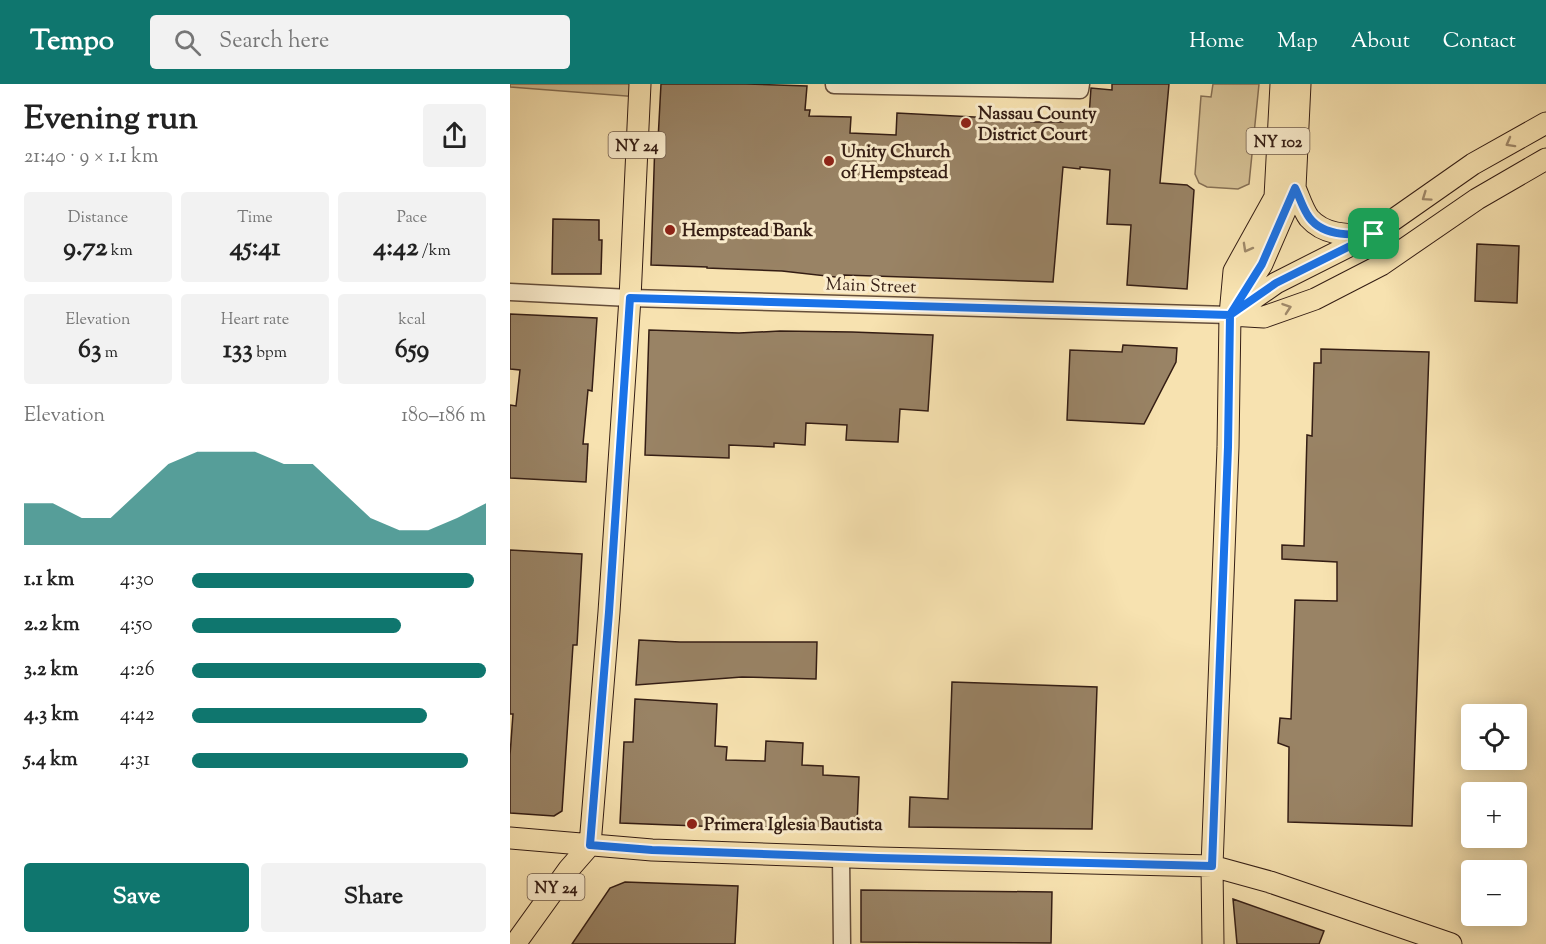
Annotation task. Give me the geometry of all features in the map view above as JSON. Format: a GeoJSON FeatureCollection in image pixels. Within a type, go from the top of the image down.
{"type":"FeatureCollection","features":[{"type":"Feature","properties":{"kind":"main road","name":"NY 24"},"geometry":{"type":"LineString","coordinates":[[515,944],[590,845],[609,612],[630,298],[640,84]]}},
{"type":"Feature","properties":{"kind":"main road","name":"NY 102"},"geometry":{"type":"LineString","coordinates":[[1213,944],[1212,866],[1228,447],[1230,315],[1234,271],[1275,197],[1281,84]]}},
{"type":"Feature","properties":{"kind":"main road","name":"NY 102"},"geometry":{"type":"LineString","coordinates":[[1230,315],[1262,264],[1295,188],[1300,84]]}},
{"type":"Feature","properties":{"kind":"main road"},"geometry":{"type":"LineString","coordinates":[[1230,315],[1276,283],[1374,234],[1473,164],[1546,123]]}},
{"type":"Feature","properties":{"kind":"main road"},"geometry":{"type":"LineString","coordinates":[[1230,315],[1264,316],[1324,294],[1381,265],[1477,199],[1546,159]]}},
{"type":"Feature","properties":{"kind":"main road"},"geometry":{"type":"LineString","coordinates":[[1295,188],[1308,217],[1319,226],[1341,235],[1374,234]]}},
{"type":"Feature","properties":{"kind":"main road"},"geometry":{"type":"LineString","coordinates":[[510,838],[652,850],[1212,866],[1270,882],[1451,944]]}},
{"type":"Feature","properties":{"kind":"street"},"geometry":{"type":"LineString","coordinates":[[834,85],[1080,87]]}},
{"type":"Feature","properties":{"kind":"street","name":"Main Street"},"geometry":{"type":"LineString","coordinates":[[510,292],[630,298],[1230,315]]}},
{"type":"Feature","properties":{"kind":"street"},"geometry":{"type":"LineString","coordinates":[[841,856],[842,944]]}},
{"type":"Feature","properties":{"kind":"shaded area"},"geometry":{"type":"Polygon","coordinates":[[[510,84],[640,84],[639,97],[510,87],[510,84]]]}},
{"type":"Feature","properties":{"kind":"shaded area"},"geometry":{"type":"Polygon","coordinates":[[[1213,84],[1259,84],[1249,184],[1238,189],[1207,187],[1199,183],[1195,174],[1201,96],[1211,97],[1213,84]]]}},
{"type":"Feature","properties":{"kind":"building"},"geometry":{"type":"Polygon","coordinates":[[[661,84],[807,86],[805,110],[810,110],[809,116],[851,117],[850,133],[896,135],[897,113],[1063,122],[1064,115],[1089,116],[1091,88],[1112,90],[1112,84],[1169,84],[1160,183],[1187,185],[1194,190],[1187,289],[1127,285],[1131,225],[1107,224],[1110,170],[1080,167],[1080,169],[1063,167],[1053,282],[844,275],[844,278],[782,271],[651,265],[655,140],[658,140],[661,84]]]}},
{"type":"Feature","properties":{"kind":"building"},"geometry":{"type":"Polygon","coordinates":[[[553,219],[599,220],[599,240],[602,240],[601,274],[552,274],[553,219]]]}},
{"type":"Feature","properties":{"kind":"building"},"geometry":{"type":"Polygon","coordinates":[[[1477,244],[1519,246],[1517,303],[1475,301],[1477,244]]]}},
{"type":"Feature","properties":{"kind":"building"},"geometry":{"type":"Polygon","coordinates":[[[510,314],[597,318],[592,391],[588,390],[583,444],[588,444],[586,482],[510,478],[510,405],[516,406],[520,370],[510,369],[510,314]]]}},
{"type":"Feature","properties":{"kind":"building"},"geometry":{"type":"Polygon","coordinates":[[[649,330],[933,335],[928,411],[900,409],[898,442],[846,440],[847,425],[806,423],[805,445],[774,443],[774,447],[729,445],[729,458],[645,455],[649,330]]]}},
{"type":"Feature","properties":{"kind":"building"},"geometry":{"type":"Polygon","coordinates":[[[1123,345],[1177,348],[1176,362],[1144,424],[1067,420],[1070,350],[1122,352],[1123,345]]]}},
{"type":"Feature","properties":{"kind":"building"},"geometry":{"type":"Polygon","coordinates":[[[1321,349],[1429,352],[1412,826],[1288,822],[1289,747],[1278,743],[1280,718],[1291,719],[1295,600],[1337,601],[1337,562],[1282,559],[1282,545],[1304,546],[1307,435],[1312,436],[1314,363],[1321,363],[1321,349]]]}},
{"type":"Feature","properties":{"kind":"building"},"geometry":{"type":"Polygon","coordinates":[[[510,550],[582,554],[577,645],[573,645],[562,811],[554,816],[510,813],[513,714],[510,714],[510,550]]]}},
{"type":"Feature","properties":{"kind":"building"},"geometry":{"type":"Polygon","coordinates":[[[639,640],[817,642],[816,679],[742,677],[636,685],[639,640]]]}},
{"type":"Feature","properties":{"kind":"building"},"geometry":{"type":"Polygon","coordinates":[[[952,682],[1097,687],[1092,829],[909,827],[910,797],[948,799],[952,682]]]}},
{"type":"Feature","properties":{"kind":"building"},"geometry":{"type":"Polygon","coordinates":[[[635,699],[717,704],[715,746],[727,747],[726,760],[765,761],[766,741],[803,743],[802,765],[823,766],[823,775],[859,777],[857,825],[821,825],[821,829],[620,823],[624,742],[633,742],[635,699]]]}},
{"type":"Feature","properties":{"kind":"building"},"geometry":{"type":"Polygon","coordinates":[[[625,882],[738,886],[735,944],[572,944],[610,888],[625,882]]]}},
{"type":"Feature","properties":{"kind":"building"},"geometry":{"type":"Polygon","coordinates":[[[861,890],[1052,892],[1051,943],[861,942],[861,890]]]}},
{"type":"Feature","properties":{"kind":"building"},"geometry":{"type":"Polygon","coordinates":[[[1233,899],[1324,931],[1319,944],[1237,944],[1233,899]]]}},
{"type":"Feature","properties":{"kind":"place","name":"Nassau County District Court"},"geometry":{"type":"Point","coordinates":[966,123]}},
{"type":"Feature","properties":{"kind":"place","name":"Unity Church of Hempstead"},"geometry":{"type":"Point","coordinates":[829,161]}},
{"type":"Feature","properties":{"kind":"place","name":"Hempstead Bank"},"geometry":{"type":"Point","coordinates":[670,230]}},
{"type":"Feature","properties":{"kind":"place","name":"Primera Iglesia Bautista"},"geometry":{"type":"Point","coordinates":[692,824]}},
{"type":"Feature","properties":{"kind":"route"},"geometry":{"type":"LineString","coordinates":[[1374,234],[1276,283],[1230,315],[630,298],[609,612],[590,845],[652,850],[786,855],[1212,866],[1228,447],[1230,315],[1262,264],[1295,188],[1308,217],[1319,226],[1341,235],[1374,234]]}}]}
